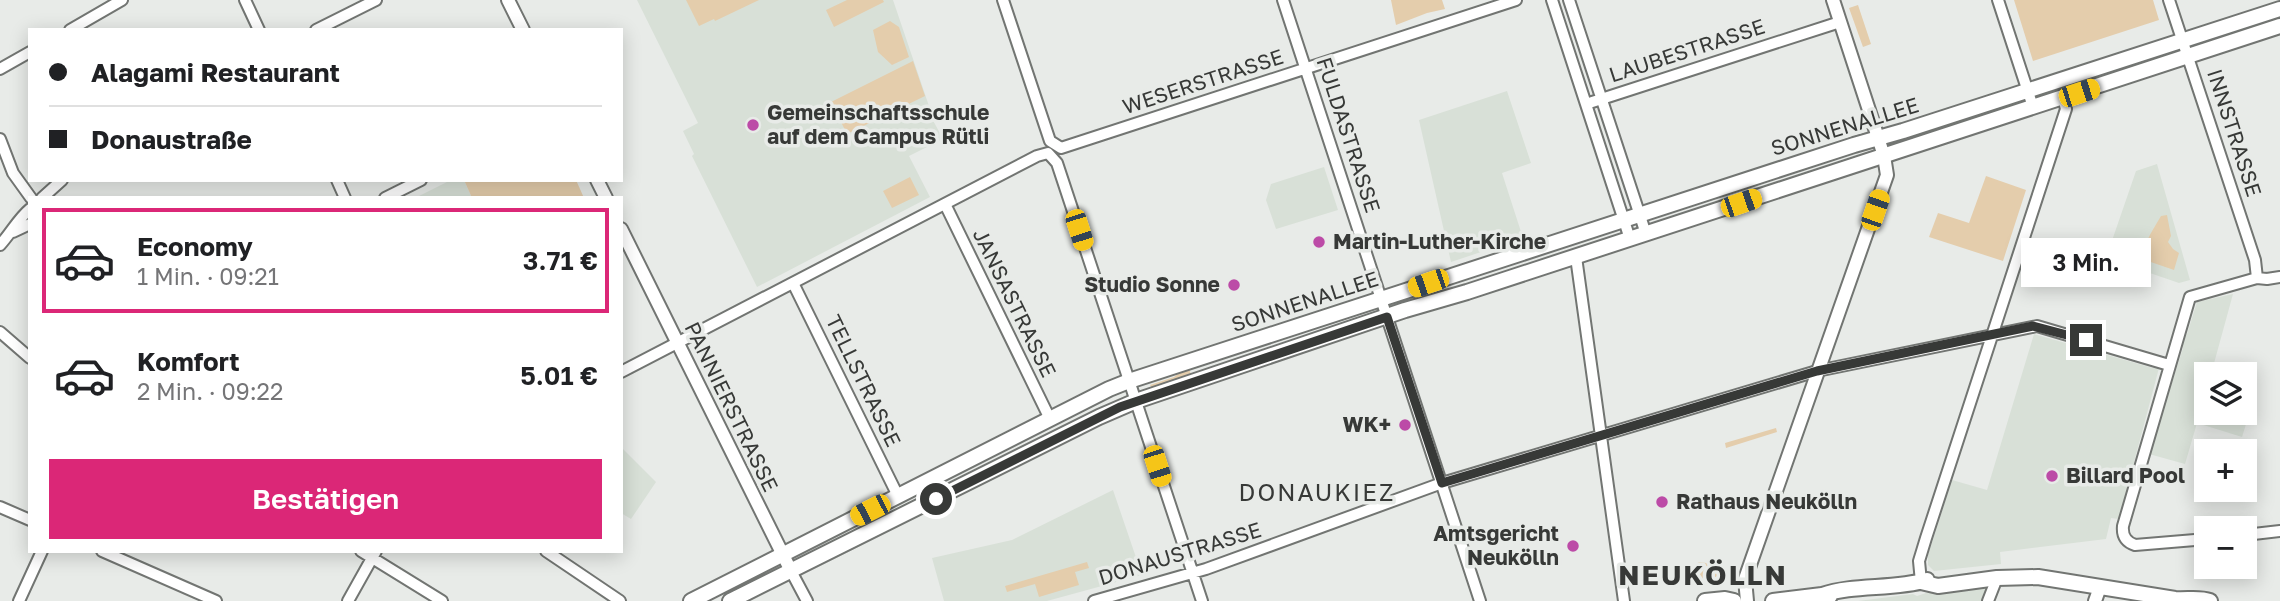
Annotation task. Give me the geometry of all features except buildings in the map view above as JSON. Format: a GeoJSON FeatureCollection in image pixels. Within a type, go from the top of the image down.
{"type":"FeatureCollection","features":[{"type":"Feature","properties":{"kind":"main road","name":"SONNENALLEE"},"geometry":{"type":"LineString","coordinates":[[691,601],[1129,381],[2280,9]]}},
{"type":"Feature","properties":{"kind":"main road","name":"SONNENALLEE"},"geometry":{"type":"LineString","coordinates":[[730,601],[1136,401],[2280,26]]}},
{"type":"Feature","properties":{"kind":"main road"},"geometry":{"type":"LineString","coordinates":[[817,536],[826,554]]}},
{"type":"Feature","properties":{"kind":"main road"},"geometry":{"type":"LineString","coordinates":[[1773,601],[1822,598],[1838,590],[1921,582],[1937,577],[2001,569],[2014,569],[2097,594],[2210,601]]}},
{"type":"Feature","properties":{"kind":"main road"},"geometry":{"type":"LineString","coordinates":[[1921,582],[1938,586],[1997,578],[2038,577]]}},
{"type":"Feature","properties":{"kind":"main road"},"geometry":{"type":"LineString","coordinates":[[1705,601],[1734,601]]}},
{"type":"Feature","properties":{"kind":"street"},"geometry":{"type":"LineString","coordinates":[[73,28],[122,0]]}},
{"type":"Feature","properties":{"kind":"street"},"geometry":{"type":"LineString","coordinates":[[245,0],[259,28]]}},
{"type":"Feature","properties":{"kind":"street"},"geometry":{"type":"LineString","coordinates":[[320,28],[376,0]]}},
{"type":"Feature","properties":{"kind":"street"},"geometry":{"type":"LineString","coordinates":[[508,0],[522,28]]}},
{"type":"Feature","properties":{"kind":"street","name":"WESERSTRASSE"},"geometry":{"type":"LineString","coordinates":[[1003,0],[1050,142],[1061,148],[1516,0]]}},
{"type":"Feature","properties":{"kind":"street","name":"FULDASTRASSE"},"geometry":{"type":"LineString","coordinates":[[1283,0],[1480,601]]}},
{"type":"Feature","properties":{"kind":"street"},"geometry":{"type":"LineString","coordinates":[[1552,0],[1630,239]]}},
{"type":"Feature","properties":{"kind":"street"},"geometry":{"type":"LineString","coordinates":[[1569,0],[1646,234]]}},
{"type":"Feature","properties":{"kind":"street"},"geometry":{"type":"LineString","coordinates":[[1747,601],[1745,579],[1887,175],[1884,156],[1833,0]]}},
{"type":"Feature","properties":{"kind":"street"},"geometry":{"type":"LineString","coordinates":[[1998,0],[2033,107]]}},
{"type":"Feature","properties":{"kind":"street","name":"INNSTRASSE"},"geometry":{"type":"LineString","coordinates":[[2169,0],[2255,260],[2257,278]]}},
{"type":"Feature","properties":{"kind":"street","name":"LAUBESTRASSE"},"geometry":{"type":"LineString","coordinates":[[1586,104],[1840,22]]}},
{"type":"Feature","properties":{"kind":"street"},"geometry":{"type":"LineString","coordinates":[[0,69],[28,53]]}},
{"type":"Feature","properties":{"kind":"street"},"geometry":{"type":"LineString","coordinates":[[1921,582],[1919,561],[2066,108],[2063,97]]}},
{"type":"Feature","properties":{"kind":"street"},"geometry":{"type":"LineString","coordinates":[[0,139],[13,173],[30,196]]}},
{"type":"Feature","properties":{"kind":"street"},"geometry":{"type":"LineString","coordinates":[[623,371],[1045,153],[1051,155],[1056,160],[1202,601]]}},
{"type":"Feature","properties":{"kind":"street"},"geometry":{"type":"LineString","coordinates":[[44,196],[60,182]]}},
{"type":"Feature","properties":{"kind":"street"},"geometry":{"type":"LineString","coordinates":[[389,196],[417,182]]}},
{"type":"Feature","properties":{"kind":"street","name":"JANSASTRASSE"},"geometry":{"type":"LineString","coordinates":[[944,204],[1050,419]]}},
{"type":"Feature","properties":{"kind":"street"},"geometry":{"type":"LineString","coordinates":[[0,245],[28,211]]}},
{"type":"Feature","properties":{"kind":"street"},"geometry":{"type":"LineString","coordinates":[[13,232],[28,225]]}},
{"type":"Feature","properties":{"kind":"street","name":"PANNIERSTRASSE"},"geometry":{"type":"LineString","coordinates":[[623,233],[807,601]]}},
{"type":"Feature","properties":{"kind":"street"},"geometry":{"type":"LineString","coordinates":[[1576,257],[1624,601]]}},
{"type":"Feature","properties":{"kind":"street"},"geometry":{"type":"LineString","coordinates":[[2194,540],[2140,545],[2127,541],[2123,532],[2169,365],[2192,295],[2257,278],[2280,276]]}},
{"type":"Feature","properties":{"kind":"street","name":"TELLSTRASSE"},"geometry":{"type":"LineString","coordinates":[[793,283],[898,496]]}},
{"type":"Feature","properties":{"kind":"street","name":"DONAUSTRASSE"},"geometry":{"type":"LineString","coordinates":[[1094,601],[1192,573],[1442,483],[1817,371],[2033,326],[2041,326],[2169,365]]}},
{"type":"Feature","properties":{"kind":"street"},"geometry":{"type":"LineString","coordinates":[[0,331],[28,356]]}},
{"type":"Feature","properties":{"kind":"street"},"geometry":{"type":"LineString","coordinates":[[0,507],[28,519]]}},
{"type":"Feature","properties":{"kind":"street"},"geometry":{"type":"LineString","coordinates":[[2257,534],[2280,531]]}},
{"type":"Feature","properties":{"kind":"street"},"geometry":{"type":"LineString","coordinates":[[19,601],[41,553]]}},
{"type":"Feature","properties":{"kind":"street"},"geometry":{"type":"LineString","coordinates":[[107,553],[216,601]]}},
{"type":"Feature","properties":{"kind":"street"},"geometry":{"type":"LineString","coordinates":[[348,601],[370,553],[442,601]]}},
{"type":"Feature","properties":{"kind":"street"},"geometry":{"type":"LineString","coordinates":[[549,553],[620,601]]}},
{"type":"Feature","properties":{"kind":"street"},"geometry":{"type":"LineString","coordinates":[[1988,601],[1997,578]]}},
{"type":"Feature","properties":{"kind":"shaded area"},"geometry":{"type":"Polygon","coordinates":[[[637,0],[893,0],[930,109],[928,111],[943,139],[909,156],[930,197],[757,287],[692,156],[694,154],[683,131],[698,123],[637,0]]]}},
{"type":"Feature","properties":{"kind":"shaded area"},"geometry":{"type":"Polygon","coordinates":[[[686,0],[759,0],[699,26],[686,0]]]}},
{"type":"Feature","properties":{"kind":"shaded area"},"geometry":{"type":"Polygon","coordinates":[[[847,0],[884,2],[834,27],[826,10],[847,0]]]}},
{"type":"Feature","properties":{"kind":"shaded area"},"geometry":{"type":"Polygon","coordinates":[[[1391,0],[1442,0],[1445,9],[1396,25],[1391,0]]]}},
{"type":"Feature","properties":{"kind":"shaded area"},"geometry":{"type":"Polygon","coordinates":[[[2014,0],[2153,0],[2159,20],[2033,61],[2014,0]]]}},
{"type":"Feature","properties":{"kind":"shaded area"},"geometry":{"type":"Polygon","coordinates":[[[1858,5],[1871,44],[1863,47],[1849,8],[1858,5]]]}},
{"type":"Feature","properties":{"kind":"shaded area"},"geometry":{"type":"Polygon","coordinates":[[[890,21],[899,27],[909,57],[892,65],[878,52],[873,30],[890,21]]]}},
{"type":"Feature","properties":{"kind":"shaded area"},"geometry":{"type":"Polygon","coordinates":[[[2152,56],[2153,61],[2050,95],[2048,90],[2078,82],[2152,56]]]}},
{"type":"Feature","properties":{"kind":"shaded area"},"geometry":{"type":"Polygon","coordinates":[[[913,61],[925,96],[847,134],[831,102],[913,61]]]}},
{"type":"Feature","properties":{"kind":"shaded area"},"geometry":{"type":"Polygon","coordinates":[[[1507,91],[1531,163],[1502,173],[1523,238],[1451,262],[1419,120],[1507,91]]]}},
{"type":"Feature","properties":{"kind":"shaded area"},"geometry":{"type":"Polygon","coordinates":[[[2011,102],[2012,107],[1919,138],[1918,136],[1968,115],[2011,102]]]}},
{"type":"Feature","properties":{"kind":"shaded area"},"geometry":{"type":"Polygon","coordinates":[[[2157,164],[2190,280],[2179,283],[2106,258],[2136,171],[2157,164]]]}},
{"type":"Feature","properties":{"kind":"shaded area"},"geometry":{"type":"Polygon","coordinates":[[[1324,167],[1338,210],[1276,229],[1266,200],[1271,184],[1324,167]]]}},
{"type":"Feature","properties":{"kind":"shaded area"},"geometry":{"type":"Polygon","coordinates":[[[1986,176],[2026,190],[2003,261],[1929,237],[1938,213],[1969,223],[1986,176]]]}},
{"type":"Feature","properties":{"kind":"shaded area"},"geometry":{"type":"Polygon","coordinates":[[[910,177],[919,195],[892,208],[883,191],[910,177]]]}},
{"type":"Feature","properties":{"kind":"shaded area"},"geometry":{"type":"Polygon","coordinates":[[[447,182],[465,182],[471,196],[419,196],[447,182]]]}},
{"type":"Feature","properties":{"kind":"shaded area"},"geometry":{"type":"Polygon","coordinates":[[[465,182],[577,182],[583,196],[471,196],[465,182]]]}},
{"type":"Feature","properties":{"kind":"shaded area"},"geometry":{"type":"Polygon","coordinates":[[[2167,215],[2171,236],[2168,242],[2179,253],[2174,270],[2145,260],[2142,255],[2161,216],[2167,215]]]}},
{"type":"Feature","properties":{"kind":"shaded area"},"geometry":{"type":"Polygon","coordinates":[[[2233,294],[2214,362],[2194,362],[2194,425],[2196,425],[2185,464],[2149,454],[2183,348],[2183,337],[2187,334],[2197,302],[2233,294]]]}},
{"type":"Feature","properties":{"kind":"shaded area"},"geometry":{"type":"Polygon","coordinates":[[[2034,334],[2159,368],[2119,519],[2111,518],[2106,539],[2000,552],[2001,564],[1934,571],[1928,565],[1928,555],[1952,480],[1987,490],[2034,334]]]}},
{"type":"Feature","properties":{"kind":"shaded area"},"geometry":{"type":"Polygon","coordinates":[[[1188,366],[1192,377],[1152,388],[1150,385],[1174,377],[1188,366]]]}},
{"type":"Feature","properties":{"kind":"shaded area"},"geometry":{"type":"Polygon","coordinates":[[[2203,425],[2246,425],[2242,437],[2203,425]]]}},
{"type":"Feature","properties":{"kind":"shaded area"},"geometry":{"type":"Polygon","coordinates":[[[1776,428],[1777,432],[1726,448],[1725,443],[1776,428]]]}},
{"type":"Feature","properties":{"kind":"shaded area"},"geometry":{"type":"Polygon","coordinates":[[[623,449],[656,482],[631,519],[623,514],[623,449]]]}},
{"type":"Feature","properties":{"kind":"shaded area"},"geometry":{"type":"Polygon","coordinates":[[[1113,490],[1142,575],[1047,601],[944,601],[932,558],[1012,540],[1113,490]]]}},
{"type":"Feature","properties":{"kind":"shaded area"},"geometry":{"type":"Polygon","coordinates":[[[1087,562],[1089,568],[1075,572],[1079,585],[1039,597],[1035,584],[1007,592],[1005,586],[1087,562]]]}},
{"type":"Feature","properties":{"kind":"shaded area"},"geometry":{"type":"Polygon","coordinates":[[[1699,562],[1713,564],[1718,569],[1717,576],[1706,583],[1696,581],[1691,576],[1692,567],[1699,562]]]}},
{"type":"Feature","properties":{"kind":"shaded area"},"geometry":{"type":"Polygon","coordinates":[[[1984,585],[1989,589],[1986,601],[1858,601],[1913,594],[1917,596],[1984,585]]]}},
{"type":"Feature","properties":{"kind":"place","name":"Gemeinschaftsschule auf dem Campus Rütli"},"geometry":{"type":"Point","coordinates":[753,125]}},
{"type":"Feature","properties":{"kind":"place","name":"Martin-Luther-Kirche"},"geometry":{"type":"Point","coordinates":[1319,242]}},
{"type":"Feature","properties":{"kind":"place","name":"Studio Sonne"},"geometry":{"type":"Point","coordinates":[1234,285]}},
{"type":"Feature","properties":{"kind":"place","name":"WK+"},"geometry":{"type":"Point","coordinates":[1405,425]}},
{"type":"Feature","properties":{"kind":"place","name":"Billard Pool"},"geometry":{"type":"Point","coordinates":[2052,476]}},
{"type":"Feature","properties":{"kind":"place","name":"Rathaus Neukölln"},"geometry":{"type":"Point","coordinates":[1662,502]}},
{"type":"Feature","properties":{"kind":"place","name":"Amtsgericht Neukölln"},"geometry":{"type":"Point","coordinates":[1573,546]}},
{"type":"Feature","properties":{"kind":"district","name":"DONAUKIEZ"},"geometry":{"type":"Point","coordinates":[1317,493]}},
{"type":"Feature","properties":{"kind":"district","name":"NEUKÖLLN"},"geometry":{"type":"Point","coordinates":[1703,575]}},
{"type":"Feature","properties":{"kind":"route"},"geometry":{"type":"LineString","coordinates":[[936,499],[1120,407],[1387,317],[1442,483],[1817,371],[2033,326],[2086,340]]}}]}
